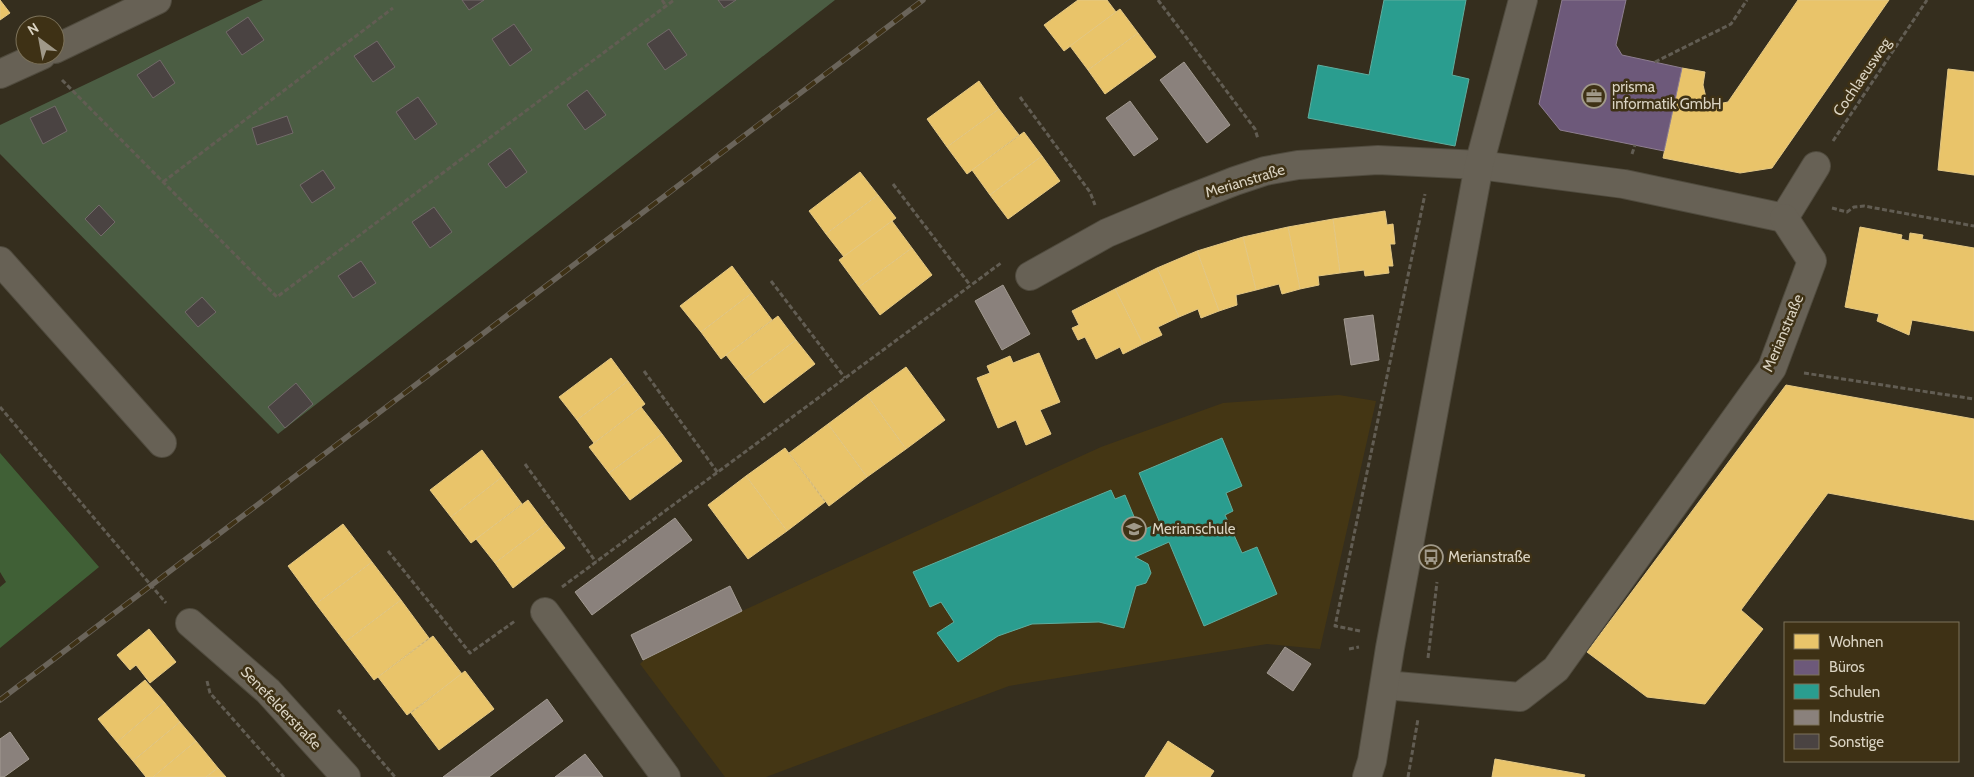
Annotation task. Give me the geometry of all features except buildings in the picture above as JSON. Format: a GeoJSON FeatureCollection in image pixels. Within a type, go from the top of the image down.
{"type":"FeatureCollection","features":[{"type":"Feature","properties":{"kind":"street"},"geometry":{"type":"LineString","coordinates":[[65,44],[157,0]]}},
{"type":"Feature","properties":{"kind":"street"},"geometry":{"type":"LineString","coordinates":[[1370,769],[1390,648],[1478,165],[1523,0]]}},
{"type":"Feature","properties":{"kind":"street"},"geometry":{"type":"LineString","coordinates":[[0,74],[19,65]]}},
{"type":"Feature","properties":{"kind":"street","name":"Merianstraße"},"geometry":{"type":"LineString","coordinates":[[1030,276],[1107,233],[1235,181],[1298,165],[1368,161],[1478,165],[1624,184],[1784,218],[1812,261],[1772,368],[1556,669],[1520,697],[1385,685]]}},
{"type":"Feature","properties":{"kind":"street"},"geometry":{"type":"LineString","coordinates":[[1784,218],[1816,166]]}},
{"type":"Feature","properties":{"kind":"street"},"geometry":{"type":"LineString","coordinates":[[0,261],[162,443]]}},
{"type":"Feature","properties":{"kind":"street"},"geometry":{"type":"LineString","coordinates":[[542,608],[659,774]]}},
{"type":"Feature","properties":{"kind":"street","name":"Senefelderstraße"},"geometry":{"type":"LineString","coordinates":[[190,623],[268,691],[346,777]]}},
{"type":"Feature","properties":{"kind":"path"},"geometry":{"type":"LineString","coordinates":[[662,0],[666,6]]}},
{"type":"Feature","properties":{"kind":"path"},"geometry":{"type":"LineString","coordinates":[[56,65],[163,182],[277,297],[674,0]]}},
{"type":"Feature","properties":{"kind":"path"},"geometry":{"type":"LineString","coordinates":[[1158,0],[1255,129],[1265,172]]}},
{"type":"Feature","properties":{"kind":"path"},"geometry":{"type":"LineString","coordinates":[[1655,62],[1731,24],[1748,0]]}},
{"type":"Feature","properties":{"kind":"path","name":"Cochlaeusweg"},"geometry":{"type":"LineString","coordinates":[[1816,166],[1927,0]]}},
{"type":"Feature","properties":{"kind":"path"},"geometry":{"type":"LineString","coordinates":[[163,182],[394,8]]}},
{"type":"Feature","properties":{"kind":"path"},"geometry":{"type":"LineString","coordinates":[[1020,97],[1090,192],[1107,233]]}},
{"type":"Feature","properties":{"kind":"path"},"geometry":{"type":"LineString","coordinates":[[1364,632],[1336,626],[1431,163]]}},
{"type":"Feature","properties":{"kind":"path"},"geometry":{"type":"LineString","coordinates":[[893,184],[970,285]]}},
{"type":"Feature","properties":{"kind":"path"},"geometry":{"type":"LineString","coordinates":[[1832,208],[1847,212],[1854,207],[1864,206],[1974,226]]}},
{"type":"Feature","properties":{"kind":"path"},"geometry":{"type":"LineString","coordinates":[[388,551],[470,653],[542,608],[596,562],[1000,262],[1030,276]]}},
{"type":"Feature","properties":{"kind":"path"},"geometry":{"type":"LineString","coordinates":[[771,281],[845,378]]}},
{"type":"Feature","properties":{"kind":"path"},"geometry":{"type":"LineString","coordinates":[[1772,368],[1974,399]]}},
{"type":"Feature","properties":{"kind":"path"},"geometry":{"type":"LineString","coordinates":[[644,371],[718,473]]}},
{"type":"Feature","properties":{"kind":"path"},"geometry":{"type":"LineString","coordinates":[[0,407],[164,601],[190,623]]}},
{"type":"Feature","properties":{"kind":"path"},"geometry":{"type":"LineString","coordinates":[[525,464],[596,562]]}},
{"type":"Feature","properties":{"kind":"path"},"geometry":{"type":"LineString","coordinates":[[1360,656],[1362,646]]}},
{"type":"Feature","properties":{"kind":"path"},"geometry":{"type":"LineString","coordinates":[[205,676],[210,693],[284,777]]}},
{"type":"Feature","properties":{"kind":"path"},"geometry":{"type":"LineString","coordinates":[[338,710],[395,777]]}},
{"type":"Feature","properties":{"kind":"path"},"geometry":{"type":"LineString","coordinates":[[1370,769],[1409,770]]}},
{"type":"Feature","properties":{"kind":"shaded area","name":"Merianschule"},"geometry":{"type":"Polygon","coordinates":[[[1339,395],[1376,401],[1320,649],[1267,644],[1009,686],[766,777],[725,777],[640,664],[644,660],[742,611],[1101,447],[1223,403],[1339,395]]]}},
{"type":"Feature","properties":{"kind":"green space"},"geometry":{"type":"Polygon","coordinates":[[[263,0],[835,0],[278,434],[0,154],[0,125],[263,0]]]}},
{"type":"Feature","properties":{"kind":"green space"},"geometry":{"type":"Polygon","coordinates":[[[0,453],[99,567],[0,648],[0,587],[6,582],[0,572],[0,453]]]}},
{"type":"Feature","properties":{"kind":"railway"},"geometry":{"type":"LineString","coordinates":[[0,700],[923,0]]}},
{"type":"Feature","properties":{"kind":"place","name":"prisma informatik GmbH"},"geometry":{"type":"Point","coordinates":[1594,96]}},
{"type":"Feature","properties":{"kind":"place","name":"Merianschule"},"geometry":{"type":"Point","coordinates":[1134,529]}},
{"type":"Feature","properties":{"kind":"place","name":"Merianstraße"},"geometry":{"type":"Point","coordinates":[1431,557]}}]}
